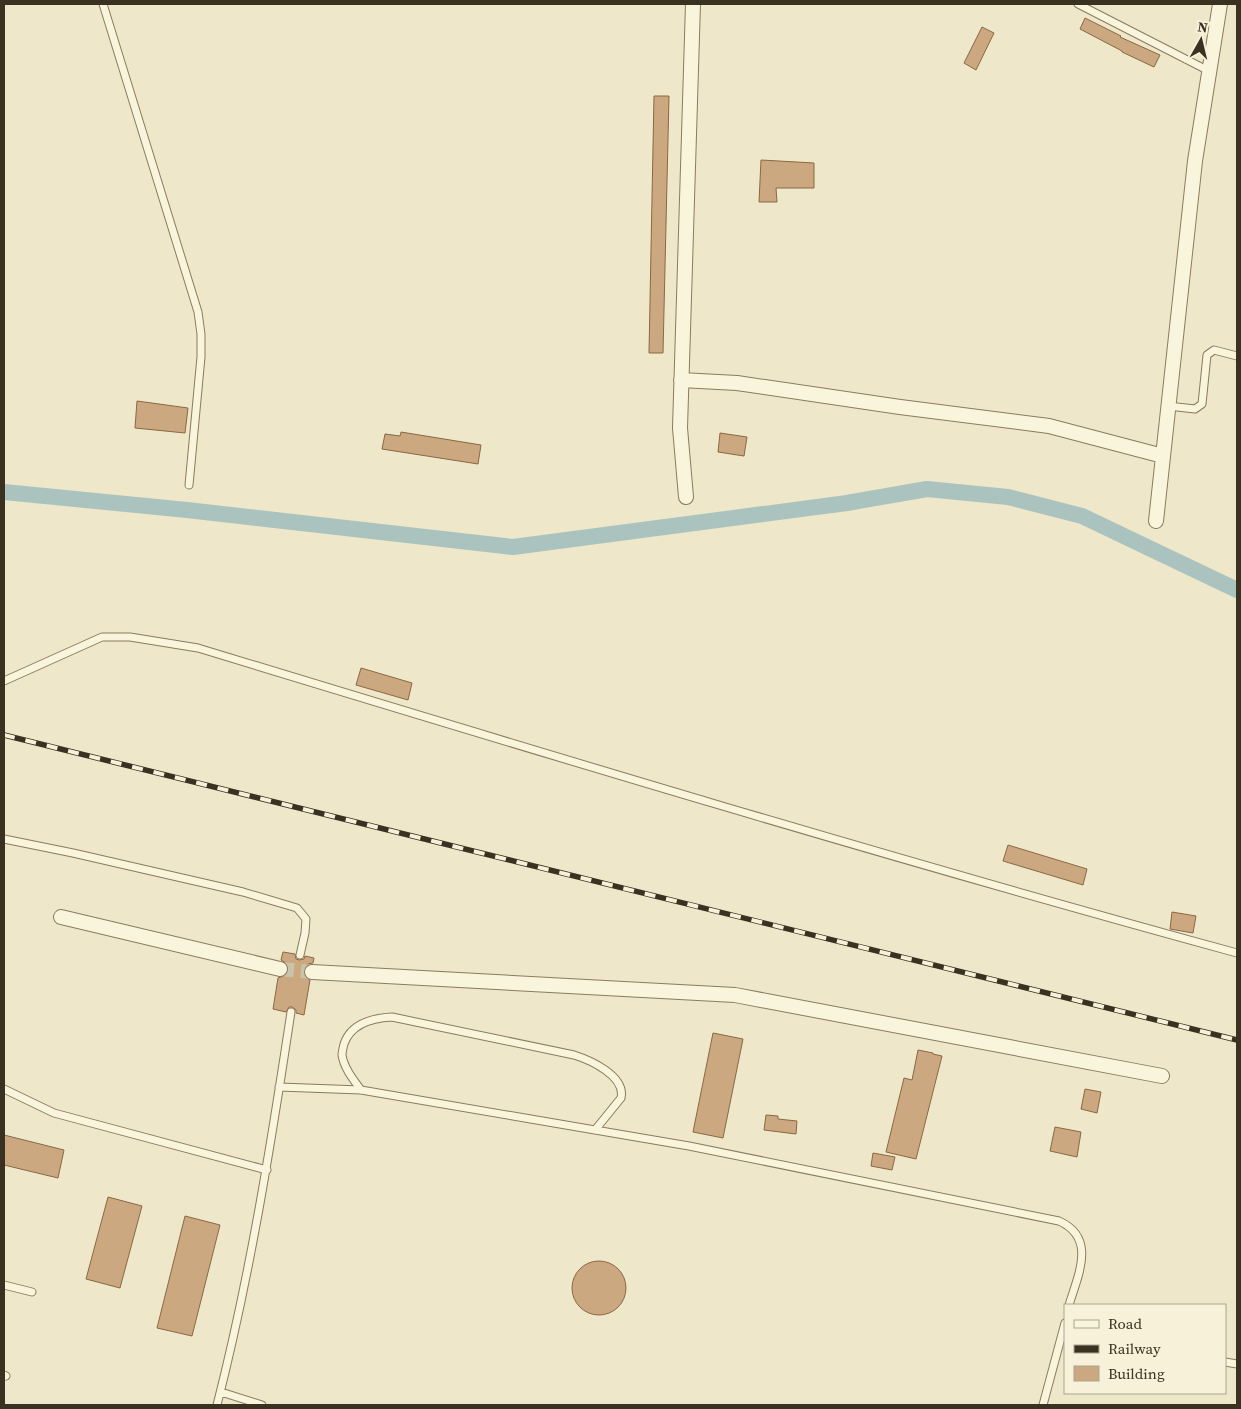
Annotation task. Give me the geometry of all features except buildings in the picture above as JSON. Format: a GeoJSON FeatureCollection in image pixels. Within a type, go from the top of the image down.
{"type":"FeatureCollection","features":[{"type":"Feature","properties":{"kind":"street"},"geometry":{"type":"LineString","coordinates":[[686,497],[680,428],[693,4]]}},
{"type":"Feature","properties":{"kind":"street"},"geometry":{"type":"LineString","coordinates":[[1156,521],[1195,160],[1220,4]]}},
{"type":"Feature","properties":{"kind":"street"},"geometry":{"type":"LineString","coordinates":[[681,380],[737,383],[900,407],[1049,426],[1163,456]]}},
{"type":"Feature","properties":{"kind":"street"},"geometry":{"type":"LineString","coordinates":[[61,917],[280,969]]}},
{"type":"Feature","properties":{"kind":"street"},"geometry":{"type":"LineString","coordinates":[[312,972],[735,995],[1162,1076]]}},
{"type":"Feature","properties":{"kind":"lane"},"geometry":{"type":"LineString","coordinates":[[103,4],[198,312],[201,334],[201,357],[189,485]]}},
{"type":"Feature","properties":{"kind":"lane"},"geometry":{"type":"LineString","coordinates":[[1078,4],[1208,71]]}},
{"type":"Feature","properties":{"kind":"lane"},"geometry":{"type":"LineString","coordinates":[[1168,406],[1194,408],[1202,404],[1207,354],[1214,350],[1237,356]]}},
{"type":"Feature","properties":{"kind":"lane"},"geometry":{"type":"LineString","coordinates":[[4,681],[102,638],[130,637],[198,648],[718,806],[1073,909],[1237,953]]}},
{"type":"Feature","properties":{"kind":"lane"},"geometry":{"type":"LineString","coordinates":[[4,839],[233,890],[297,908],[306,919],[300,955]]}},
{"type":"Feature","properties":{"kind":"lane"},"geometry":{"type":"LineString","coordinates":[[217,1405],[230,1353],[267,1170],[291,1012]]}},
{"type":"Feature","properties":{"kind":"lane"},"geometry":{"type":"LineString","coordinates":[[361,1090],[346,1068],[342,1053],[345,1040],[353,1029],[363,1022],[392,1017],[574,1055],[591,1061],[617,1082],[622,1094],[621,1098],[595,1130]]}},
{"type":"Feature","properties":{"kind":"lane"},"geometry":{"type":"LineString","coordinates":[[279,1087],[361,1090],[689,1146],[1059,1221],[1069,1225],[1082,1243],[1083,1256],[1070,1304]]}},
{"type":"Feature","properties":{"kind":"lane"},"geometry":{"type":"LineString","coordinates":[[4,1089],[54,1113],[267,1170]]}},
{"type":"Feature","properties":{"kind":"lane"},"geometry":{"type":"LineString","coordinates":[[4,1285],[32,1292]]}},
{"type":"Feature","properties":{"kind":"lane"},"geometry":{"type":"LineString","coordinates":[[1044,1405],[1063,1335]]}},
{"type":"Feature","properties":{"kind":"lane"},"geometry":{"type":"LineString","coordinates":[[221,1392],[262,1405]]}},
{"type":"Feature","properties":{"kind":"waterway"},"geometry":{"type":"LineString","coordinates":[[4,492],[187,510],[513,547],[847,503],[927,489],[1008,497],[1082,516],[1237,590]]}},
{"type":"Feature","properties":{"kind":"tunnel"},"geometry":{"type":"LineString","coordinates":[[280,969],[312,972]]}},
{"type":"Feature","properties":{"kind":"railway"},"geometry":{"type":"LineString","coordinates":[[4,735],[1237,1040]]}}]}
